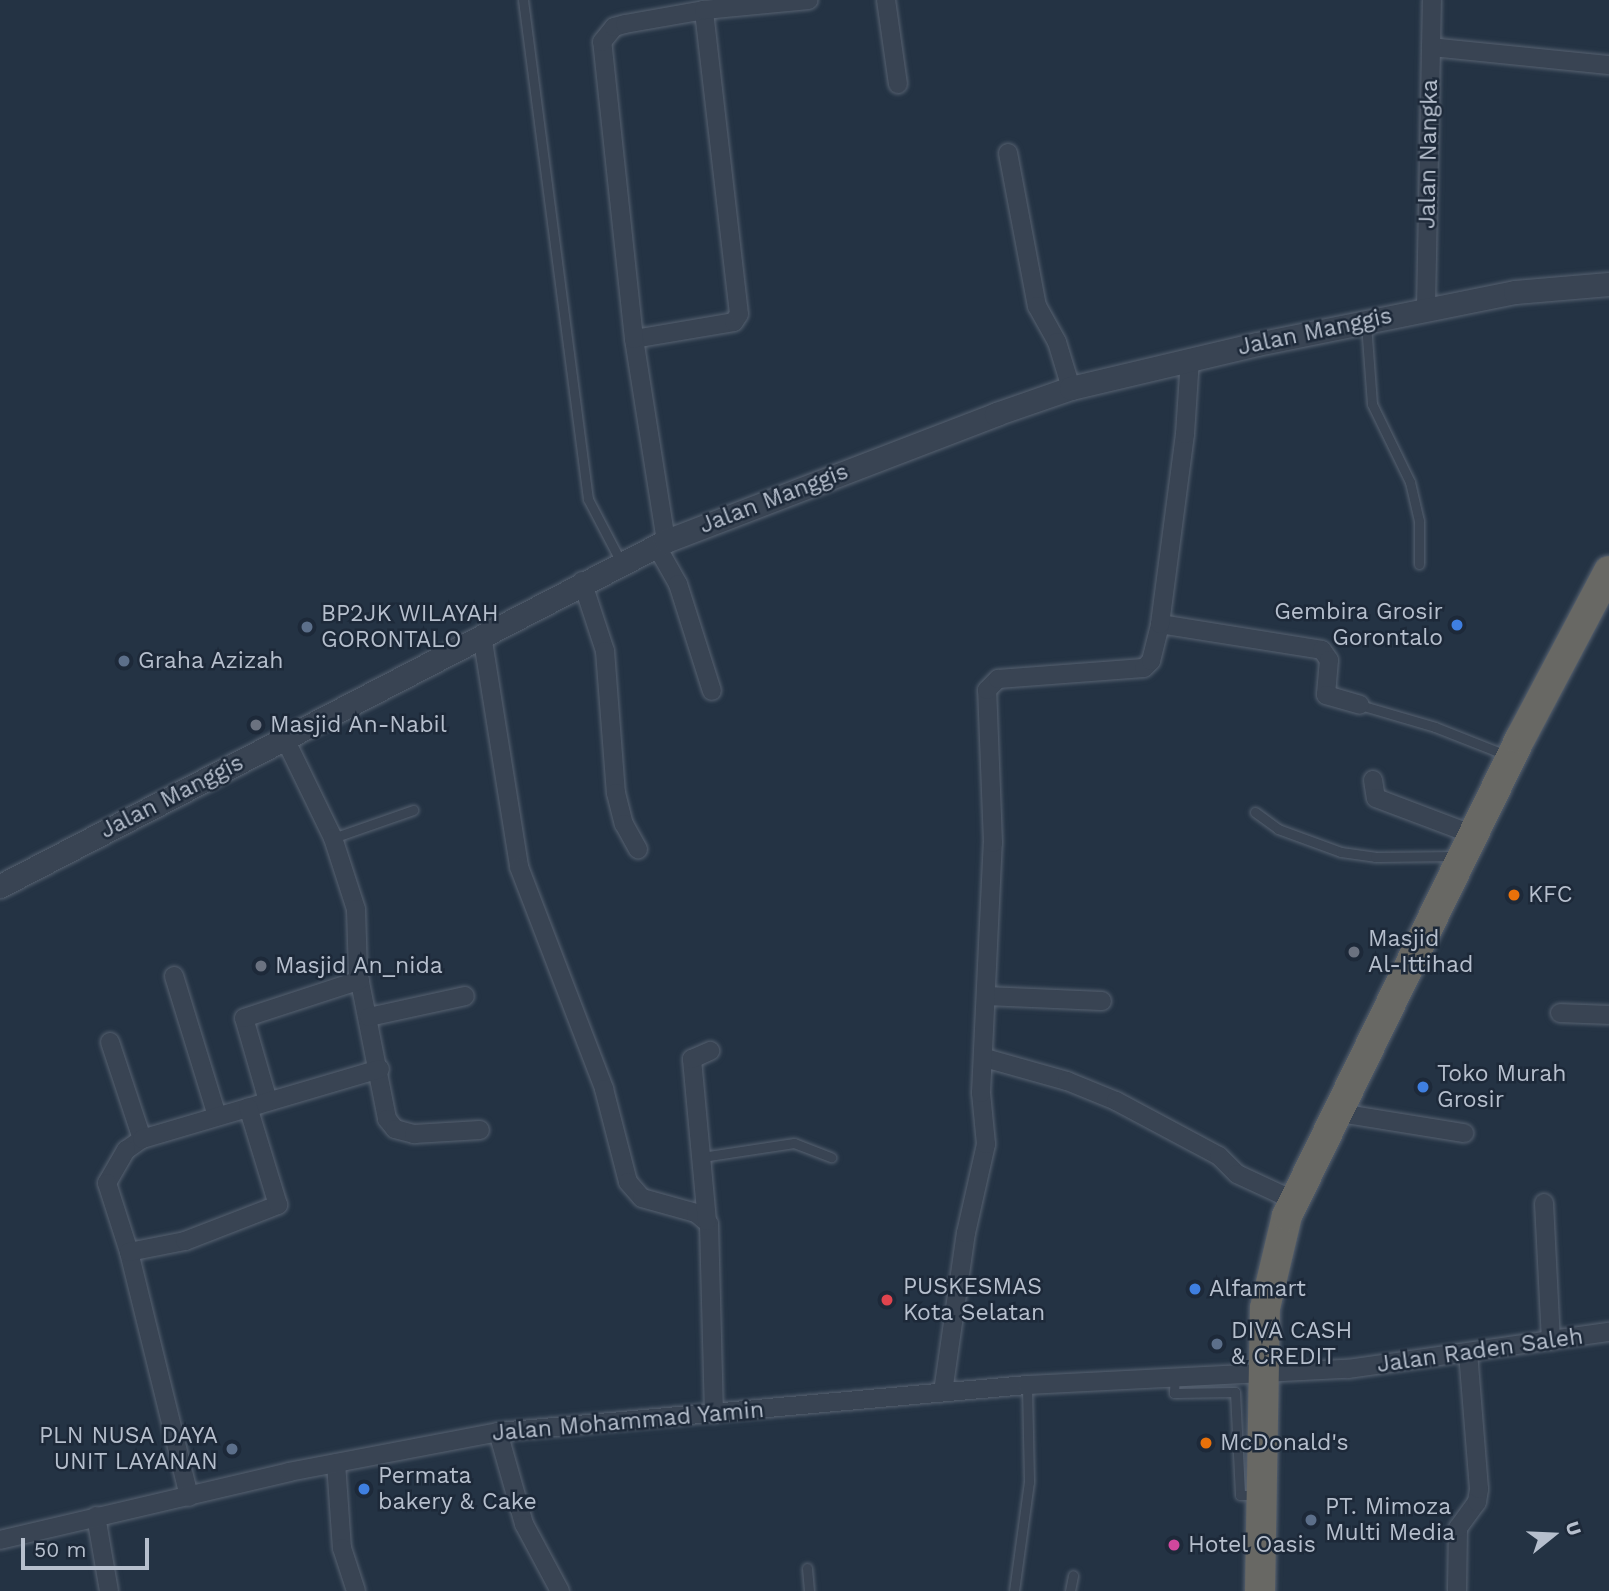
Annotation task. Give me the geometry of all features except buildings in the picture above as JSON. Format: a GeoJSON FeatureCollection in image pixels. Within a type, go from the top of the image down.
{"type":"FeatureCollection","features":[{"type":"Feature","properties":{"kind":"highway"},"geometry":{"type":"LineString","coordinates":[[1244,1591],[1247,1495],[1272,1269],[1293,1200],[1511,757],[1609,571]]}},
{"type":"Feature","properties":{"kind":"highway"},"geometry":{"type":"LineString","coordinates":[[1260,1591],[1261,1367]]}},
{"type":"Feature","properties":{"kind":"street"},"geometry":{"type":"LineString","coordinates":[[886,0],[898,84]]}},
{"type":"Feature","properties":{"kind":"street","name":"Jalan Nangka"},"geometry":{"type":"LineString","coordinates":[[1426,309],[1432,0]]}},
{"type":"Feature","properties":{"kind":"street"},"geometry":{"type":"LineString","coordinates":[[712,691],[678,584],[661,543],[634,339],[602,42],[614,27],[711,6],[802,1]]}},
{"type":"Feature","properties":{"kind":"street"},"geometry":{"type":"LineString","coordinates":[[634,339],[734,321],[739,314],[711,6]]}},
{"type":"Feature","properties":{"kind":"street"},"geometry":{"type":"LineString","coordinates":[[1431,47],[1609,65]]}},
{"type":"Feature","properties":{"kind":"street"},"geometry":{"type":"LineString","coordinates":[[1008,153],[1037,306],[1057,342],[1071,388]]}},
{"type":"Feature","properties":{"kind":"street","name":"Jalan Manggis"},"geometry":{"type":"LineString","coordinates":[[0,886],[285,740],[582,581],[661,543],[1071,388],[1190,359],[1426,309],[1528,291],[1609,284]]}},
{"type":"Feature","properties":{"kind":"street"},"geometry":{"type":"LineString","coordinates":[[943,1392],[966,1233],[986,1144],[981,1093],[985,1058],[993,843],[989,685],[1012,677],[1144,668],[1151,661],[1160,624],[1185,434],[1190,359]]}},
{"type":"Feature","properties":{"kind":"street"},"geometry":{"type":"LineString","coordinates":[[582,581],[605,651],[617,793],[624,824],[638,849]]}},
{"type":"Feature","properties":{"kind":"street"},"geometry":{"type":"LineString","coordinates":[[1160,624],[1322,650],[1329,660],[1326,695],[1360,705]]}},
{"type":"Feature","properties":{"kind":"street"},"geometry":{"type":"LineString","coordinates":[[482,635],[519,867],[604,1089],[628,1182],[642,1198],[696,1213],[707,1221]]}},
{"type":"Feature","properties":{"kind":"street"},"geometry":{"type":"LineString","coordinates":[[285,740],[333,838],[356,909],[360,980],[380,1069],[387,1119],[395,1129],[414,1134],[480,1130]]}},
{"type":"Feature","properties":{"kind":"street"},"geometry":{"type":"LineString","coordinates":[[1373,780],[1376,798],[1469,846]]}},
{"type":"Feature","properties":{"kind":"street"},"geometry":{"type":"LineString","coordinates":[[174,976],[218,1116]]}},
{"type":"Feature","properties":{"kind":"street"},"geometry":{"type":"LineString","coordinates":[[268,1101],[244,1018],[360,980]]}},
{"type":"Feature","properties":{"kind":"street"},"geometry":{"type":"LineString","coordinates":[[369,1017],[465,996]]}},
{"type":"Feature","properties":{"kind":"street"},"geometry":{"type":"LineString","coordinates":[[986,996],[1102,1001]]}},
{"type":"Feature","properties":{"kind":"street"},"geometry":{"type":"LineString","coordinates":[[1560,1013],[1609,1015]]}},
{"type":"Feature","properties":{"kind":"street"},"geometry":{"type":"LineString","coordinates":[[110,1042],[142,1139]]}},
{"type":"Feature","properties":{"kind":"street"},"geometry":{"type":"LineString","coordinates":[[710,1051],[692,1055],[713,1272],[714,1414]]}},
{"type":"Feature","properties":{"kind":"street"},"geometry":{"type":"LineString","coordinates":[[985,1058],[1067,1081],[1116,1101],[1219,1156],[1237,1174],[1293,1200]]}},
{"type":"Feature","properties":{"kind":"street"},"geometry":{"type":"LineString","coordinates":[[189,1497],[129,1252],[107,1183],[125,1150],[142,1139],[380,1069]]}},
{"type":"Feature","properties":{"kind":"street"},"geometry":{"type":"LineString","coordinates":[[129,1252],[185,1241],[278,1205],[248,1107]]}},
{"type":"Feature","properties":{"kind":"street"},"geometry":{"type":"LineString","coordinates":[[1334,1112],[1464,1133]]}},
{"type":"Feature","properties":{"kind":"street"},"geometry":{"type":"LineString","coordinates":[[1544,1203],[1551,1341]]}},
{"type":"Feature","properties":{"kind":"street","name":"Jalan Raden Saleh"},"geometry":{"type":"LineString","coordinates":[[1261,1367],[1468,1353],[1609,1332]]}},
{"type":"Feature","properties":{"kind":"street"},"geometry":{"type":"LineString","coordinates":[[1457,1591],[1458,1528],[1477,1502],[1479,1489],[1468,1353]]}},
{"type":"Feature","properties":{"kind":"street","name":"Jalan Mohammad Yamin"},"geometry":{"type":"LineString","coordinates":[[0,1540],[337,1463],[498,1432],[1027,1385],[1175,1377],[1261,1367]]}},
{"type":"Feature","properties":{"kind":"street"},"geometry":{"type":"LineString","coordinates":[[498,1432],[524,1524],[560,1591]]}},
{"type":"Feature","properties":{"kind":"street"},"geometry":{"type":"LineString","coordinates":[[337,1463],[342,1548],[356,1591]]}},
{"type":"Feature","properties":{"kind":"street"},"geometry":{"type":"LineString","coordinates":[[96,1516],[109,1591]]}},
{"type":"Feature","properties":{"kind":"lane"},"geometry":{"type":"LineString","coordinates":[[523,0],[588,499],[621,562]]}},
{"type":"Feature","properties":{"kind":"lane"},"geometry":{"type":"LineString","coordinates":[[1366,323],[1372,404],[1410,482],[1419,521],[1419,564]]}},
{"type":"Feature","properties":{"kind":"lane"},"geometry":{"type":"LineString","coordinates":[[1360,705],[1435,727],[1511,757]]}},
{"type":"Feature","properties":{"kind":"lane"},"geometry":{"type":"LineString","coordinates":[[333,838],[414,810]]}},
{"type":"Feature","properties":{"kind":"lane"},"geometry":{"type":"LineString","coordinates":[[1255,812],[1278,829],[1341,852],[1375,857],[1469,846]]}},
{"type":"Feature","properties":{"kind":"lane"},"geometry":{"type":"LineString","coordinates":[[702,1157],[794,1143],[831,1157]]}},
{"type":"Feature","properties":{"kind":"lane"},"geometry":{"type":"LineString","coordinates":[[1175,1377],[1174,1392],[1235,1391],[1240,1495],[1247,1495]]}},
{"type":"Feature","properties":{"kind":"lane"},"geometry":{"type":"LineString","coordinates":[[1014,1591],[1029,1482],[1027,1385]]}},
{"type":"Feature","properties":{"kind":"lane"},"geometry":{"type":"LineString","coordinates":[[807,1568],[809,1591]]}},
{"type":"Feature","properties":{"kind":"lane"},"geometry":{"type":"LineString","coordinates":[[1070,1591],[1073,1574]]}},
{"type":"Feature","properties":{"kind":"place","name":"Gembira Grosir Gorontalo"},"geometry":{"type":"Point","coordinates":[1457,625]}},
{"type":"Feature","properties":{"kind":"place","name":"BP2JK WILAYAH GORONTALO"},"geometry":{"type":"Point","coordinates":[307,627]}},
{"type":"Feature","properties":{"kind":"place","name":"Graha Azizah"},"geometry":{"type":"Point","coordinates":[124,661]}},
{"type":"Feature","properties":{"kind":"place","name":"Masjid An-Nabil"},"geometry":{"type":"Point","coordinates":[256,725]}},
{"type":"Feature","properties":{"kind":"place","name":"KFC"},"geometry":{"type":"Point","coordinates":[1514,895]}},
{"type":"Feature","properties":{"kind":"place","name":"Masjid Al-Ittihad"},"geometry":{"type":"Point","coordinates":[1354,952]}},
{"type":"Feature","properties":{"kind":"place","name":"Masjid An_nida"},"geometry":{"type":"Point","coordinates":[261,966]}},
{"type":"Feature","properties":{"kind":"place","name":"Toko Murah Grosir"},"geometry":{"type":"Point","coordinates":[1423,1087]}},
{"type":"Feature","properties":{"kind":"place","name":"Alfamart"},"geometry":{"type":"Point","coordinates":[1195,1289]}},
{"type":"Feature","properties":{"kind":"place","name":"PUSKESMAS Kota Selatan"},"geometry":{"type":"Point","coordinates":[887,1300]}},
{"type":"Feature","properties":{"kind":"place","name":"DIVA CASH & CREDIT"},"geometry":{"type":"Point","coordinates":[1217,1344]}},
{"type":"Feature","properties":{"kind":"place","name":"McDonald's"},"geometry":{"type":"Point","coordinates":[1206,1443]}},
{"type":"Feature","properties":{"kind":"place","name":"PLN NUSA DAYA UNIT LAYANAN"},"geometry":{"type":"Point","coordinates":[232,1449]}},
{"type":"Feature","properties":{"kind":"place","name":"Permata bakery & Cake"},"geometry":{"type":"Point","coordinates":[364,1489]}},
{"type":"Feature","properties":{"kind":"place","name":"PT. Mimoza Multi Media"},"geometry":{"type":"Point","coordinates":[1311,1520]}},
{"type":"Feature","properties":{"kind":"place","name":"Hotel Oasis"},"geometry":{"type":"Point","coordinates":[1174,1545]}}]}
